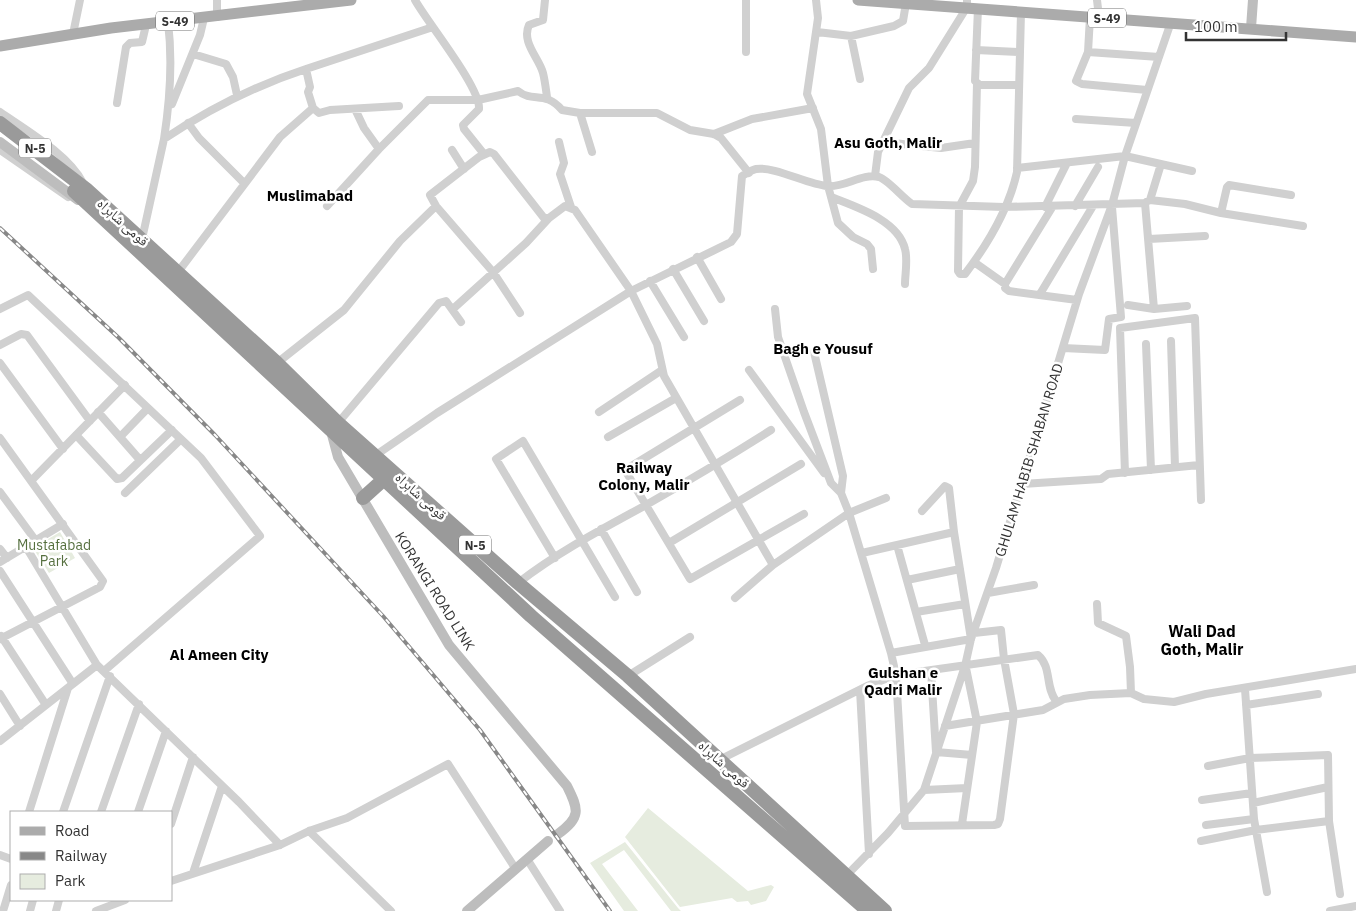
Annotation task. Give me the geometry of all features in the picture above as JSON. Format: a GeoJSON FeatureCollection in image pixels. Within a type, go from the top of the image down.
{"type":"FeatureCollection","features":[{"type":"Feature","properties":{"kind":"highway","name":"قومی شاہراہ"},"geometry":{"type":"LineString","coordinates":[[0,123],[66,177],[82,194],[142,239],[277,363],[383,480],[531,616],[868,911]]}},
{"type":"Feature","properties":{"kind":"highway","name":"قومی شاہراہ"},"geometry":{"type":"LineString","coordinates":[[0,133],[66,177],[94,210],[335,427],[376,454],[518,583],[628,676],[885,911]]}},
{"type":"Feature","properties":{"kind":"highway"},"geometry":{"type":"LineString","coordinates":[[363,498],[383,480]]}},
{"type":"Feature","properties":{"kind":"main road","name":"S-49"},"geometry":{"type":"LineString","coordinates":[[0,46],[73,34],[218,17],[277,4],[351,0]]}},
{"type":"Feature","properties":{"kind":"main road","name":"S-49"},"geometry":{"type":"LineString","coordinates":[[858,0],[971,5],[1021,12],[1356,37]]}},
{"type":"Feature","properties":{"kind":"main road"},"geometry":{"type":"LineString","coordinates":[[1251,28],[1253,0]]}},
{"type":"Feature","properties":{"kind":"main road"},"geometry":{"type":"LineString","coordinates":[[0,142],[82,194],[94,210]]}},
{"type":"Feature","properties":{"kind":"main road","name":"KORANGI ROAD LINK"},"geometry":{"type":"LineString","coordinates":[[335,427],[338,457],[449,645],[567,786],[575,802],[577,813],[572,824],[558,834]]}},
{"type":"Feature","properties":{"kind":"main road"},"geometry":{"type":"LineString","coordinates":[[467,911],[548,840]]}},
{"type":"Feature","properties":{"kind":"street"},"geometry":{"type":"LineString","coordinates":[[73,34],[80,0]]}},
{"type":"Feature","properties":{"kind":"street"},"geometry":{"type":"LineString","coordinates":[[217,0],[218,17]]}},
{"type":"Feature","properties":{"kind":"street"},"geometry":{"type":"LineString","coordinates":[[415,0],[478,100],[479,109],[463,125],[464,129],[484,154]]}},
{"type":"Feature","properties":{"kind":"street"},"geometry":{"type":"LineString","coordinates":[[545,0],[545,18],[529,25],[527,30],[530,46],[543,73],[547,97]]}},
{"type":"Feature","properties":{"kind":"street"},"geometry":{"type":"LineString","coordinates":[[746,0],[746,52]]}},
{"type":"Feature","properties":{"kind":"street"},"geometry":{"type":"LineString","coordinates":[[816,0],[817,32],[808,94],[821,129],[828,186],[838,223],[853,237],[867,244],[871,249],[873,269]]}},
{"type":"Feature","properties":{"kind":"street"},"geometry":{"type":"LineString","coordinates":[[1097,0],[1088,52],[1075,78],[1078,83],[1147,90]]}},
{"type":"Feature","properties":{"kind":"street"},"geometry":{"type":"LineString","coordinates":[[817,32],[851,36],[902,23],[906,3]]}},
{"type":"Feature","properties":{"kind":"street"},"geometry":{"type":"LineString","coordinates":[[971,5],[976,50],[974,78],[976,83],[974,143],[976,167],[973,181],[959,207],[958,271],[960,274],[966,274],[974,262],[1012,194],[1017,168],[1021,12]]}},
{"type":"Feature","properties":{"kind":"street"},"geometry":{"type":"LineString","coordinates":[[875,176],[878,152],[909,88],[929,68],[971,5]]}},
{"type":"Feature","properties":{"kind":"street"},"geometry":{"type":"LineString","coordinates":[[169,108],[175,99],[193,54],[204,18]]}},
{"type":"Feature","properties":{"kind":"street"},"geometry":{"type":"LineString","coordinates":[[142,239],[169,108],[172,54],[168,22]]}},
{"type":"Feature","properties":{"kind":"street","name":"GHULAM HABIB SHABAN ROAD"},"geometry":{"type":"LineString","coordinates":[[847,875],[869,854],[924,790],[965,666],[972,636],[988,592],[1078,300],[1112,205],[1125,156],[1171,22]]}},
{"type":"Feature","properties":{"kind":"street"},"geometry":{"type":"LineString","coordinates":[[117,103],[126,47],[130,43],[142,42],[146,25]]}},
{"type":"Feature","properties":{"kind":"street"},"geometry":{"type":"LineString","coordinates":[[164,139],[237,95],[306,69],[433,27]]}},
{"type":"Feature","properties":{"kind":"street"},"geometry":{"type":"LineString","coordinates":[[851,36],[860,79]]}},
{"type":"Feature","properties":{"kind":"street"},"geometry":{"type":"LineString","coordinates":[[976,50],[1020,52]]}},
{"type":"Feature","properties":{"kind":"street"},"geometry":{"type":"LineString","coordinates":[[1088,52],[1159,57]]}},
{"type":"Feature","properties":{"kind":"street"},"geometry":{"type":"LineString","coordinates":[[193,54],[226,64],[233,77],[237,95]]}},
{"type":"Feature","properties":{"kind":"street"},"geometry":{"type":"LineString","coordinates":[[306,69],[310,87],[308,92],[313,108],[319,113],[330,110],[399,106]]}},
{"type":"Feature","properties":{"kind":"street"},"geometry":{"type":"LineString","coordinates":[[976,83],[1019,85]]}},
{"type":"Feature","properties":{"kind":"street"},"geometry":{"type":"LineString","coordinates":[[326,206],[428,100],[478,100],[518,91],[524,96],[547,97],[554,101],[562,110],[580,113],[657,113],[690,130],[714,134],[752,119],[813,108]]}},
{"type":"Feature","properties":{"kind":"street"},"geometry":{"type":"LineString","coordinates":[[178,272],[280,137],[313,108]]}},
{"type":"Feature","properties":{"kind":"street"},"geometry":{"type":"LineString","coordinates":[[355,109],[364,128],[379,149]]}},
{"type":"Feature","properties":{"kind":"street"},"geometry":{"type":"LineString","coordinates":[[0,112],[42,140],[79,174],[82,194],[60,193],[0,150]]}},
{"type":"Feature","properties":{"kind":"street"},"geometry":{"type":"LineString","coordinates":[[580,113],[592,152]]}},
{"type":"Feature","properties":{"kind":"street"},"geometry":{"type":"LineString","coordinates":[[1076,119],[1136,123]]}},
{"type":"Feature","properties":{"kind":"street"},"geometry":{"type":"LineString","coordinates":[[188,123],[199,138],[244,183]]}},
{"type":"Feature","properties":{"kind":"street"},"geometry":{"type":"LineString","coordinates":[[714,134],[734,152],[749,173]]}},
{"type":"Feature","properties":{"kind":"street"},"geometry":{"type":"LineString","coordinates":[[559,142],[564,163],[560,174],[571,207],[631,291],[658,344],[662,370],[676,398],[773,565]]}},
{"type":"Feature","properties":{"kind":"street"},"geometry":{"type":"LineString","coordinates":[[883,142],[941,148],[974,143]]}},
{"type":"Feature","properties":{"kind":"street"},"geometry":{"type":"LineString","coordinates":[[452,150],[464,169]]}},
{"type":"Feature","properties":{"kind":"street"},"geometry":{"type":"LineString","coordinates":[[520,313],[493,272],[436,206],[430,196],[484,154],[490,152],[494,154],[540,215],[549,218]]}},
{"type":"Feature","properties":{"kind":"street"},"geometry":{"type":"LineString","coordinates":[[1017,168],[1125,156],[1192,171]]}},
{"type":"Feature","properties":{"kind":"street"},"geometry":{"type":"LineString","coordinates":[[1005,284],[1049,206],[1067,163]]}},
{"type":"Feature","properties":{"kind":"street"},"geometry":{"type":"LineString","coordinates":[[1154,309],[1147,201],[1161,164]]}},
{"type":"Feature","properties":{"kind":"street"},"geometry":{"type":"LineString","coordinates":[[1076,206],[1098,167]]}},
{"type":"Feature","properties":{"kind":"street"},"geometry":{"type":"LineString","coordinates":[[376,454],[631,291],[673,268],[731,242],[737,234],[742,176],[756,169],[828,186],[845,184],[870,175],[875,176],[882,178],[899,196],[912,204],[959,207],[1094,206],[1147,201],[1185,204],[1221,213],[1303,226]]}},
{"type":"Feature","properties":{"kind":"street"},"geometry":{"type":"LineString","coordinates":[[1221,213],[1227,186],[1230,185],[1291,195]]}},
{"type":"Feature","properties":{"kind":"street"},"geometry":{"type":"LineString","coordinates":[[831,197],[884,222],[901,239],[906,251],[905,284]]}},
{"type":"Feature","properties":{"kind":"street"},"geometry":{"type":"LineString","coordinates":[[1063,348],[1105,350],[1109,319],[1121,317],[1112,205]]}},
{"type":"Feature","properties":{"kind":"street"},"geometry":{"type":"LineString","coordinates":[[277,363],[344,310],[400,241],[436,206]]}},
{"type":"Feature","properties":{"kind":"street"},"geometry":{"type":"LineString","coordinates":[[454,308],[526,244],[549,218],[566,206],[571,207]]}},
{"type":"Feature","properties":{"kind":"street"},"geometry":{"type":"LineString","coordinates":[[1040,294],[1094,206]]}},
{"type":"Feature","properties":{"kind":"street"},"geometry":{"type":"LineString","coordinates":[[1149,239],[1205,236]]}},
{"type":"Feature","properties":{"kind":"street"},"geometry":{"type":"LineString","coordinates":[[697,258],[721,299]]}},
{"type":"Feature","properties":{"kind":"street"},"geometry":{"type":"LineString","coordinates":[[974,262],[1005,284],[1005,288],[1009,290],[1078,300]]}},
{"type":"Feature","properties":{"kind":"street"},"geometry":{"type":"LineString","coordinates":[[673,268],[704,321]]}},
{"type":"Feature","properties":{"kind":"street"},"geometry":{"type":"LineString","coordinates":[[650,281],[684,337]]}},
{"type":"Feature","properties":{"kind":"street"},"geometry":{"type":"LineString","coordinates":[[0,309],[28,295],[201,458],[233,503],[260,536],[107,674],[63,811]]}},
{"type":"Feature","properties":{"kind":"street"},"geometry":{"type":"LineString","coordinates":[[335,427],[439,303],[446,302],[461,322]]}},
{"type":"Feature","properties":{"kind":"street"},"geometry":{"type":"LineString","coordinates":[[1128,305],[1154,309],[1187,306]]}},
{"type":"Feature","properties":{"kind":"street"},"geometry":{"type":"LineString","coordinates":[[775,309],[778,337],[804,412],[832,483]]}},
{"type":"Feature","properties":{"kind":"street"},"geometry":{"type":"LineString","coordinates":[[1125,473],[1120,328],[1194,318],[1196,319],[1200,500]]}},
{"type":"Feature","properties":{"kind":"street"},"geometry":{"type":"LineString","coordinates":[[0,345],[21,334],[27,335],[90,421]]}},
{"type":"Feature","properties":{"kind":"street"},"geometry":{"type":"LineString","coordinates":[[1171,341],[1175,468]]}},
{"type":"Feature","properties":{"kind":"street"},"geometry":{"type":"LineString","coordinates":[[1146,344],[1152,470]]}},
{"type":"Feature","properties":{"kind":"street"},"geometry":{"type":"LineString","coordinates":[[814,352],[843,476],[841,493]]}},
{"type":"Feature","properties":{"kind":"street"},"geometry":{"type":"LineString","coordinates":[[0,363],[62,448]]}},
{"type":"Feature","properties":{"kind":"street"},"geometry":{"type":"LineString","coordinates":[[599,412],[662,370]]}},
{"type":"Feature","properties":{"kind":"street"},"geometry":{"type":"LineString","coordinates":[[749,370],[841,493],[849,512],[896,675],[905,826],[998,824],[1014,714],[1004,660],[1001,630],[891,653]]}},
{"type":"Feature","properties":{"kind":"street"},"geometry":{"type":"LineString","coordinates":[[32,480],[125,386]]}},
{"type":"Feature","properties":{"kind":"street"},"geometry":{"type":"LineString","coordinates":[[608,437],[676,398]]}},
{"type":"Feature","properties":{"kind":"street"},"geometry":{"type":"LineString","coordinates":[[740,400],[625,470],[690,580],[804,514]]}},
{"type":"Feature","properties":{"kind":"street"},"geometry":{"type":"LineString","coordinates":[[120,437],[148,408]]}},
{"type":"Feature","properties":{"kind":"street"},"geometry":{"type":"LineString","coordinates":[[98,412],[140,460]]}},
{"type":"Feature","properties":{"kind":"street"},"geometry":{"type":"LineString","coordinates":[[76,435],[114,478],[122,478],[172,430]]}},
{"type":"Feature","properties":{"kind":"street"},"geometry":{"type":"LineString","coordinates":[[518,583],[601,528],[646,505],[771,430]]}},
{"type":"Feature","properties":{"kind":"street"},"geometry":{"type":"LineString","coordinates":[[0,438],[32,480],[103,582],[100,587],[63,608],[1,637],[46,705]]}},
{"type":"Feature","properties":{"kind":"street"},"geometry":{"type":"LineString","coordinates":[[125,493],[180,439]]}},
{"type":"Feature","properties":{"kind":"street"},"geometry":{"type":"LineString","coordinates":[[555,558],[496,459],[514,445],[523,441],[615,597]]}},
{"type":"Feature","properties":{"kind":"street"},"geometry":{"type":"LineString","coordinates":[[669,543],[801,464]]}},
{"type":"Feature","properties":{"kind":"street"},"geometry":{"type":"LineString","coordinates":[[1022,484],[1101,479],[1108,474],[1199,465]]}},
{"type":"Feature","properties":{"kind":"street"},"geometry":{"type":"LineString","coordinates":[[922,511],[948,486],[965,604],[972,636]]}},
{"type":"Feature","properties":{"kind":"street"},"geometry":{"type":"LineString","coordinates":[[0,492],[36,541]]}},
{"type":"Feature","properties":{"kind":"street"},"geometry":{"type":"LineString","coordinates":[[735,598],[773,565],[849,512],[886,498]]}},
{"type":"Feature","properties":{"kind":"street"},"geometry":{"type":"LineString","coordinates":[[0,549],[4,560],[63,524]]}},
{"type":"Feature","properties":{"kind":"street"},"geometry":{"type":"LineString","coordinates":[[601,528],[637,592]]}},
{"type":"Feature","properties":{"kind":"street"},"geometry":{"type":"LineString","coordinates":[[862,553],[954,532]]}},
{"type":"Feature","properties":{"kind":"street"},"geometry":{"type":"LineString","coordinates":[[897,545],[925,645]]}},
{"type":"Feature","properties":{"kind":"street"},"geometry":{"type":"LineString","coordinates":[[26,547],[97,665],[193,757],[280,846]]}},
{"type":"Feature","properties":{"kind":"street"},"geometry":{"type":"LineString","coordinates":[[907,580],[960,569]]}},
{"type":"Feature","properties":{"kind":"street"},"geometry":{"type":"LineString","coordinates":[[0,571],[71,686]]}},
{"type":"Feature","properties":{"kind":"street"},"geometry":{"type":"LineString","coordinates":[[988,592],[1034,585]]}},
{"type":"Feature","properties":{"kind":"street"},"geometry":{"type":"LineString","coordinates":[[916,612],[965,604]]}},
{"type":"Feature","properties":{"kind":"street"},"geometry":{"type":"LineString","coordinates":[[1097,604],[1098,623],[1126,636],[1131,693]]}},
{"type":"Feature","properties":{"kind":"street"},"geometry":{"type":"LineString","coordinates":[[628,676],[690,636]]}},
{"type":"Feature","properties":{"kind":"street"},"geometry":{"type":"LineString","coordinates":[[719,760],[860,690],[896,675],[1038,654],[1046,664],[1049,685],[1056,702]]}},
{"type":"Feature","properties":{"kind":"street"},"geometry":{"type":"LineString","coordinates":[[0,741],[97,665]]}},
{"type":"Feature","properties":{"kind":"street"},"geometry":{"type":"LineString","coordinates":[[962,824],[977,722],[965,666]]}},
{"type":"Feature","properties":{"kind":"street"},"geometry":{"type":"LineString","coordinates":[[945,726],[1043,710],[1056,702],[1090,695],[1131,693],[1144,699],[1174,702],[1206,694],[1356,670]]}},
{"type":"Feature","properties":{"kind":"street"},"geometry":{"type":"LineString","coordinates":[[931,671],[936,752],[972,754]]}},
{"type":"Feature","properties":{"kind":"street"},"geometry":{"type":"LineString","coordinates":[[29,811],[71,686]]}},
{"type":"Feature","properties":{"kind":"street"},"geometry":{"type":"LineString","coordinates":[[1245,689],[1254,819],[1267,892]]}},
{"type":"Feature","properties":{"kind":"street"},"geometry":{"type":"LineString","coordinates":[[860,690],[869,854]]}},
{"type":"Feature","properties":{"kind":"street"},"geometry":{"type":"LineString","coordinates":[[0,694],[20,726]]}},
{"type":"Feature","properties":{"kind":"street"},"geometry":{"type":"LineString","coordinates":[[1246,705],[1318,694]]}},
{"type":"Feature","properties":{"kind":"street"},"geometry":{"type":"LineString","coordinates":[[101,811],[138,704]]}},
{"type":"Feature","properties":{"kind":"street"},"geometry":{"type":"LineString","coordinates":[[138,811],[166,731]]}},
{"type":"Feature","properties":{"kind":"street"},"geometry":{"type":"LineString","coordinates":[[1208,766],[1250,758],[1327,754],[1329,821],[1340,894]]}},
{"type":"Feature","properties":{"kind":"street"},"geometry":{"type":"LineString","coordinates":[[172,821],[193,757]]}},
{"type":"Feature","properties":{"kind":"street"},"geometry":{"type":"LineString","coordinates":[[172,881],[280,846],[309,830],[347,818],[448,764],[515,868]]}},
{"type":"Feature","properties":{"kind":"street"},"geometry":{"type":"LineString","coordinates":[[193,873],[222,786]]}},
{"type":"Feature","properties":{"kind":"street"},"geometry":{"type":"LineString","coordinates":[[1253,803],[1328,787]]}},
{"type":"Feature","properties":{"kind":"street"},"geometry":{"type":"LineString","coordinates":[[924,790],[967,788]]}},
{"type":"Feature","properties":{"kind":"street"},"geometry":{"type":"LineString","coordinates":[[1202,800],[1252,792]]}},
{"type":"Feature","properties":{"kind":"street"},"geometry":{"type":"LineString","coordinates":[[1206,825],[1254,819]]}},
{"type":"Feature","properties":{"kind":"street"},"geometry":{"type":"LineString","coordinates":[[1201,841],[1256,830],[1329,821]]}},
{"type":"Feature","properties":{"kind":"street"},"geometry":{"type":"LineString","coordinates":[[309,830],[391,911]]}},
{"type":"Feature","properties":{"kind":"street"},"geometry":{"type":"LineString","coordinates":[[527,859],[560,911]]}},
{"type":"Feature","properties":{"kind":"street"},"geometry":{"type":"LineString","coordinates":[[3,911],[10,888]]}},
{"type":"Feature","properties":{"kind":"street"},"geometry":{"type":"LineString","coordinates":[[96,911],[122,901]]}},
{"type":"Feature","properties":{"kind":"street"},"geometry":{"type":"LineString","coordinates":[[1330,911],[1354,908]]}},
{"type":"Feature","properties":{"kind":"green space","name":"Mustafabad Park"},"geometry":{"type":"Polygon","coordinates":[[[60,532],[75,558],[49,573],[33,548],[60,532]]]}},
{"type":"Feature","properties":{"kind":"green space"},"geometry":{"type":"Polygon","coordinates":[[[648,808],[748,891],[771,885],[774,887],[766,901],[751,905],[748,901],[737,902],[732,898],[680,907],[625,837],[648,808]]]}},
{"type":"Feature","properties":{"kind":"green space"},"geometry":{"type":"Polygon","coordinates":[[[625,842],[681,911],[671,911],[624,850],[602,864],[638,911],[624,911],[590,863],[625,842]]]}},
{"type":"Feature","properties":{"kind":"railway"},"geometry":{"type":"LineString","coordinates":[[0,228],[119,338],[215,435],[383,616],[480,730],[610,911]]}},
{"type":"Feature","properties":{"kind":"district","name":"Asu Goth, Malir"},"geometry":{"type":"Point","coordinates":[888,142]}},
{"type":"Feature","properties":{"kind":"district","name":"Muslimabad"},"geometry":{"type":"Point","coordinates":[310,195]}},
{"type":"Feature","properties":{"kind":"district","name":"Bagh e Yousuf"},"geometry":{"type":"Point","coordinates":[823,348]}},
{"type":"Feature","properties":{"kind":"district","name":"Railway Colony, Malir"},"geometry":{"type":"Point","coordinates":[644,476]}},
{"type":"Feature","properties":{"kind":"district","name":"Wali Dad Goth, Malir"},"geometry":{"type":"Point","coordinates":[1202,640]}},
{"type":"Feature","properties":{"kind":"district","name":"Al Ameen City"},"geometry":{"type":"Point","coordinates":[219,654]}},
{"type":"Feature","properties":{"kind":"district","name":"Gulshan e Qadri Malir"},"geometry":{"type":"Point","coordinates":[903,680]}}]}
